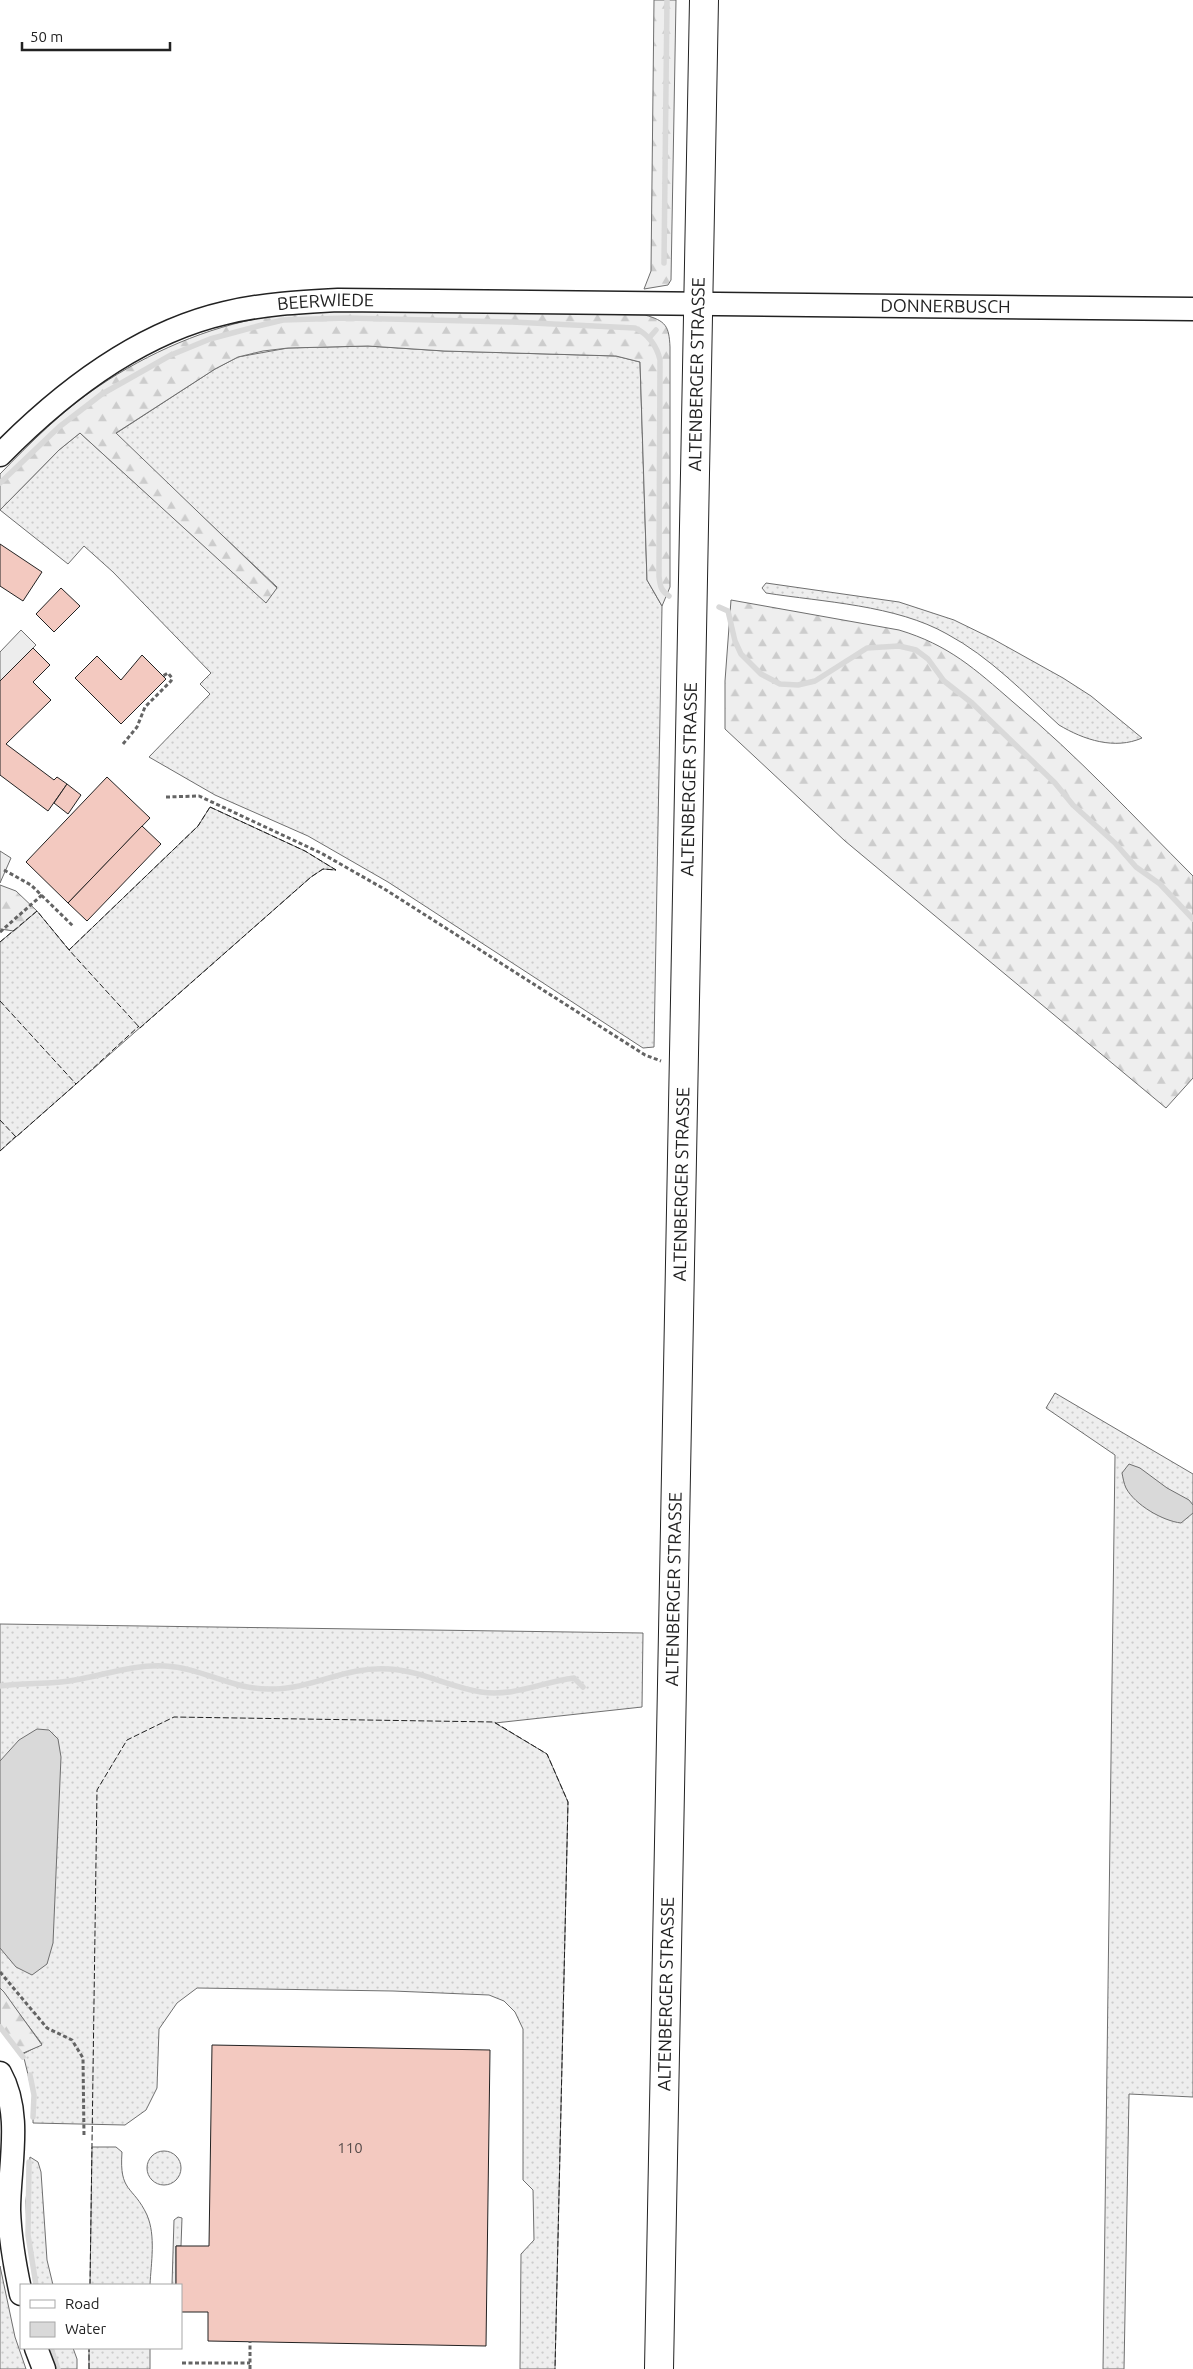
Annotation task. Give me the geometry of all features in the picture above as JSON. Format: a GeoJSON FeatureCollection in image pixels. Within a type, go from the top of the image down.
{"type":"FeatureCollection","features":[{"type":"Feature","properties":{"kind":"main road","name":"ALTENBERGER STRASSE"},"geometry":{"type":"LineString","coordinates":[[659,2369],[704,0]]}},
{"type":"Feature","properties":{"kind":"street","name":"BEERWIEDE"},"geometry":{"type":"LineString","coordinates":[[0,455],[52,407],[110,364],[159,336],[224,313],[266,305],[338,300],[698,303]]}},
{"type":"Feature","properties":{"kind":"street","name":"DONNERBUSCH"},"geometry":{"type":"LineString","coordinates":[[698,303],[1193,309]]}},
{"type":"Feature","properties":{"kind":"street"},"geometry":{"type":"LineString","coordinates":[[0,2073],[9,2094],[12,2114],[9,2210],[12,2243],[20,2288]]}},
{"type":"Feature","properties":{"kind":"street"},"geometry":{"type":"LineString","coordinates":[[36,2349],[44,2369]]}},
{"type":"Feature","properties":{"kind":"path"},"geometry":{"type":"LineString","coordinates":[[122,744],[137,727],[145,707],[171,681],[170,674],[166,673],[163,676]]}},
{"type":"Feature","properties":{"kind":"path"},"geometry":{"type":"LineString","coordinates":[[166,797],[199,796],[321,853],[394,895],[644,1055],[660,1061],[683,1064]]}},
{"type":"Feature","properties":{"kind":"path"},"geometry":{"type":"LineString","coordinates":[[4,870],[31,885],[73,926]]}},
{"type":"Feature","properties":{"kind":"path"},"geometry":{"type":"LineString","coordinates":[[0,932],[42,895]]}},
{"type":"Feature","properties":{"kind":"path"},"geometry":{"type":"LineString","coordinates":[[0,1972],[47,2028],[72,2040],[83,2058],[84,2136]]}},
{"type":"Feature","properties":{"kind":"path"},"geometry":{"type":"LineString","coordinates":[[250,2341],[250,2369]]}},
{"type":"Feature","properties":{"kind":"path"},"geometry":{"type":"LineString","coordinates":[[182,2363],[250,2363]]}},
{"type":"Feature","properties":{"kind":"green space"},"geometry":{"type":"Polygon","coordinates":[[[654,0],[676,0],[671,280],[668,285],[644,289],[651,271],[654,0]]]}},
{"type":"Feature","properties":{"kind":"green space"},"geometry":{"type":"Polygon","coordinates":[[[342,310],[645,315],[662,322],[669,334],[670,347],[670,587],[662,606],[647,580],[640,362],[616,356],[444,351],[368,346],[288,348],[263,351],[238,357],[215,369],[116,433],[277,588],[266,603],[80,433],[59,450],[0,510],[0,474],[60,416],[86,395],[118,374],[158,352],[222,327],[275,315],[342,310]]]}},
{"type":"Feature","properties":{"kind":"green space"},"geometry":{"type":"Polygon","coordinates":[[[368,346],[444,351],[616,356],[640,362],[647,580],[662,606],[654,1047],[643,1048],[388,882],[308,836],[215,795],[149,757],[210,694],[200,684],[211,673],[113,572],[84,546],[68,564],[0,510],[59,450],[80,433],[266,602],[277,587],[115,434],[215,369],[238,357],[288,348],[368,346]]]}},
{"type":"Feature","properties":{"kind":"green space"},"geometry":{"type":"Polygon","coordinates":[[[766,583],[899,602],[954,620],[993,639],[1063,678],[1091,696],[1142,738],[1132,742],[1100,742],[1079,735],[1059,725],[978,653],[927,624],[859,606],[766,593],[762,588],[766,583]]]}},
{"type":"Feature","properties":{"kind":"green space"},"geometry":{"type":"Polygon","coordinates":[[[731,600],[899,630],[933,643],[947,651],[986,679],[1060,744],[1193,876],[1193,1078],[1166,1108],[845,841],[725,729],[725,681],[731,600]]]}},
{"type":"Feature","properties":{"kind":"green space"},"geometry":{"type":"Polygon","coordinates":[[[210,807],[305,851],[336,870],[323,869],[311,877],[0,1151],[0,942],[37,911],[69,950],[198,826],[210,807]]]}},
{"type":"Feature","properties":{"kind":"green space"},"geometry":{"type":"Polygon","coordinates":[[[0,851],[11,858],[0,883],[0,851]]]}},
{"type":"Feature","properties":{"kind":"green space"},"geometry":{"type":"Polygon","coordinates":[[[0,885],[16,891],[37,911],[14,931],[0,929],[0,885]]]}},
{"type":"Feature","properties":{"kind":"green space"},"geometry":{"type":"Polygon","coordinates":[[[1055,1393],[1193,1474],[1193,2097],[1129,2094],[1124,2369],[1103,2369],[1115,1455],[1046,1408],[1055,1393]]]}},
{"type":"Feature","properties":{"kind":"green space"},"geometry":{"type":"Polygon","coordinates":[[[0,1624],[643,1633],[642,1707],[495,1723],[547,1754],[568,1802],[555,2369],[520,2369],[521,2254],[534,2240],[533,2190],[523,2180],[523,2029],[515,2012],[504,2001],[489,1995],[393,1991],[197,1988],[177,2003],[159,2029],[157,2088],[146,2110],[125,2125],[33,2123],[33,2095],[23,2054],[42,2044],[0,1988],[0,1624]]]}},
{"type":"Feature","properties":{"kind":"green space"},"geometry":{"type":"Polygon","coordinates":[[[0,1988],[42,2045],[21,2054],[0,2029],[0,1988]]]}},
{"type":"Feature","properties":{"kind":"green space"},"geometry":{"type":"Polygon","coordinates":[[[92,2147],[116,2147],[122,2152],[125,2182],[142,2205],[150,2223],[152,2250],[150,2284],[90,2284],[92,2147]]]}},
{"type":"Feature","properties":{"kind":"green space"},"geometry":{"type":"Polygon","coordinates":[[[164,2151],[176,2156],[181,2168],[176,2180],[164,2185],[152,2180],[147,2168],[152,2156],[164,2151]]]}},
{"type":"Feature","properties":{"kind":"green space"},"geometry":{"type":"Polygon","coordinates":[[[30,2157],[38,2162],[41,2172],[47,2260],[53,2284],[37,2284],[27,2235],[26,2201],[30,2157]]]}},
{"type":"Feature","properties":{"kind":"green space"},"geometry":{"type":"Polygon","coordinates":[[[178,2217],[182,2218],[181,2246],[176,2246],[176,2284],[172,2284],[174,2220],[178,2217]]]}},
{"type":"Feature","properties":{"kind":"green space"},"geometry":{"type":"Polygon","coordinates":[[[0,2266],[15,2337],[26,2369],[0,2369],[0,2266]]]}},
{"type":"Feature","properties":{"kind":"green space"},"geometry":{"type":"Polygon","coordinates":[[[53,2349],[73,2349],[77,2359],[77,2369],[59,2369],[53,2349]]]}},
{"type":"Feature","properties":{"kind":"green space"},"geometry":{"type":"Polygon","coordinates":[[[89,2349],[150,2349],[150,2369],[89,2369],[89,2349]]]}},
{"type":"Feature","properties":{"kind":"shaded area"},"geometry":{"type":"Polygon","coordinates":[[[21,630],[36,645],[0,681],[0,652],[21,630]]]}},
{"type":"Feature","properties":{"kind":"water"},"geometry":{"type":"Polygon","coordinates":[[[1129,1464],[1140,1468],[1167,1488],[1189,1500],[1193,1505],[1193,1513],[1181,1523],[1158,1516],[1143,1506],[1130,1494],[1125,1485],[1122,1473],[1129,1464]]]}},
{"type":"Feature","properties":{"kind":"water"},"geometry":{"type":"Polygon","coordinates":[[[37,1729],[49,1730],[58,1739],[61,1757],[53,1943],[47,1964],[32,1975],[16,1967],[0,1948],[0,1761],[19,1740],[37,1729]]]}},
{"type":"Feature","properties":{"kind":"building"},"geometry":{"type":"Polygon","coordinates":[[[0,544],[42,572],[23,601],[0,586],[0,544]]]}},
{"type":"Feature","properties":{"kind":"building"},"geometry":{"type":"Polygon","coordinates":[[[61,588],[80,606],[54,632],[36,614],[61,588]]]}},
{"type":"Feature","properties":{"kind":"building"},"geometry":{"type":"Polygon","coordinates":[[[33,648],[50,665],[33,682],[51,700],[6,744],[54,780],[57,777],[67,784],[48,811],[0,775],[0,681],[33,648]]]}},
{"type":"Feature","properties":{"kind":"building"},"geometry":{"type":"Polygon","coordinates":[[[142,655],[166,679],[121,724],[75,678],[97,656],[121,680],[142,655]]]}},
{"type":"Feature","properties":{"kind":"building"},"geometry":{"type":"Polygon","coordinates":[[[107,777],[150,818],[68,903],[26,862],[107,777]]]}},
{"type":"Feature","properties":{"kind":"building"},"geometry":{"type":"Polygon","coordinates":[[[67,784],[81,795],[68,814],[54,803],[67,784]]]}},
{"type":"Feature","properties":{"kind":"building"},"geometry":{"type":"Polygon","coordinates":[[[142,826],[161,844],[87,921],[68,903],[142,826]]]}},
{"type":"Feature","properties":{"kind":"building"},"geometry":{"type":"Polygon","coordinates":[[[212,2045],[490,2050],[486,2346],[208,2341],[208,2312],[182,2312],[182,2284],[176,2284],[176,2246],[209,2246],[212,2045]]]}},
{"type":"Feature","properties":{"kind":"waterway"},"geometry":{"type":"LineString","coordinates":[[664,263],[667,0]]}},
{"type":"Feature","properties":{"kind":"waterway"},"geometry":{"type":"LineString","coordinates":[[0,483],[59,427],[102,394],[171,355],[210,339],[258,326],[283,320],[347,318],[512,322],[635,328],[651,341],[657,350],[660,360],[659,576],[661,588],[669,596]]}},
{"type":"Feature","properties":{"kind":"waterway"},"geometry":{"type":"LineString","coordinates":[[649,338],[656,330]]}},
{"type":"Feature","properties":{"kind":"waterway"},"geometry":{"type":"LineString","coordinates":[[719,607],[728,611],[735,641],[741,654],[761,674],[780,684],[798,685],[815,681],[867,648],[899,646],[916,650],[928,659],[944,681],[972,703],[1055,783],[1073,805],[1115,843],[1136,867],[1160,884],[1193,919]]}},
{"type":"Feature","properties":{"kind":"waterway"},"geometry":{"type":"LineString","coordinates":[[0,1686],[66,1682],[131,1668],[165,1666],[192,1671],[243,1686],[271,1689],[287,1688],[343,1674],[373,1669],[401,1670],[481,1692],[516,1691],[574,1678],[583,1687]]}},
{"type":"Feature","properties":{"kind":"waterway"},"geometry":{"type":"LineString","coordinates":[[0,2027],[23,2057]]}},
{"type":"Feature","properties":{"kind":"waterway"},"geometry":{"type":"LineString","coordinates":[[30,2075],[34,2095],[33,2117]]}},
{"type":"Feature","properties":{"kind":"waterway"},"geometry":{"type":"LineString","coordinates":[[29,2162],[28,2235],[36,2284]]}},
{"type":"Feature","properties":{"kind":"waterway"},"geometry":{"type":"LineString","coordinates":[[51,2349],[58,2369]]}},
{"type":"Feature","properties":{"kind":"fence"},"geometry":{"type":"LineString","coordinates":[[210,807],[305,851],[336,870],[323,869],[311,877],[140,1028],[69,950],[198,826],[210,807]]}},
{"type":"Feature","properties":{"kind":"fence"},"geometry":{"type":"LineString","coordinates":[[0,942],[37,911],[70,951]]}},
{"type":"Feature","properties":{"kind":"fence"},"geometry":{"type":"LineString","coordinates":[[0,1001],[76,1084],[139,1026]]}},
{"type":"Feature","properties":{"kind":"fence"},"geometry":{"type":"LineString","coordinates":[[0,1120],[16,1137],[75,1083]]}},
{"type":"Feature","properties":{"kind":"fence"},"geometry":{"type":"LineString","coordinates":[[0,1151],[16,1136]]}},
{"type":"Feature","properties":{"kind":"fence"},"geometry":{"type":"LineString","coordinates":[[90,2284],[97,1790],[127,1740],[174,1717],[494,1722],[547,1754],[568,1802],[555,2369]]}},
{"type":"Feature","properties":{"kind":"fence"},"geometry":{"type":"LineString","coordinates":[[89,2349],[89,2369]]}}]}
